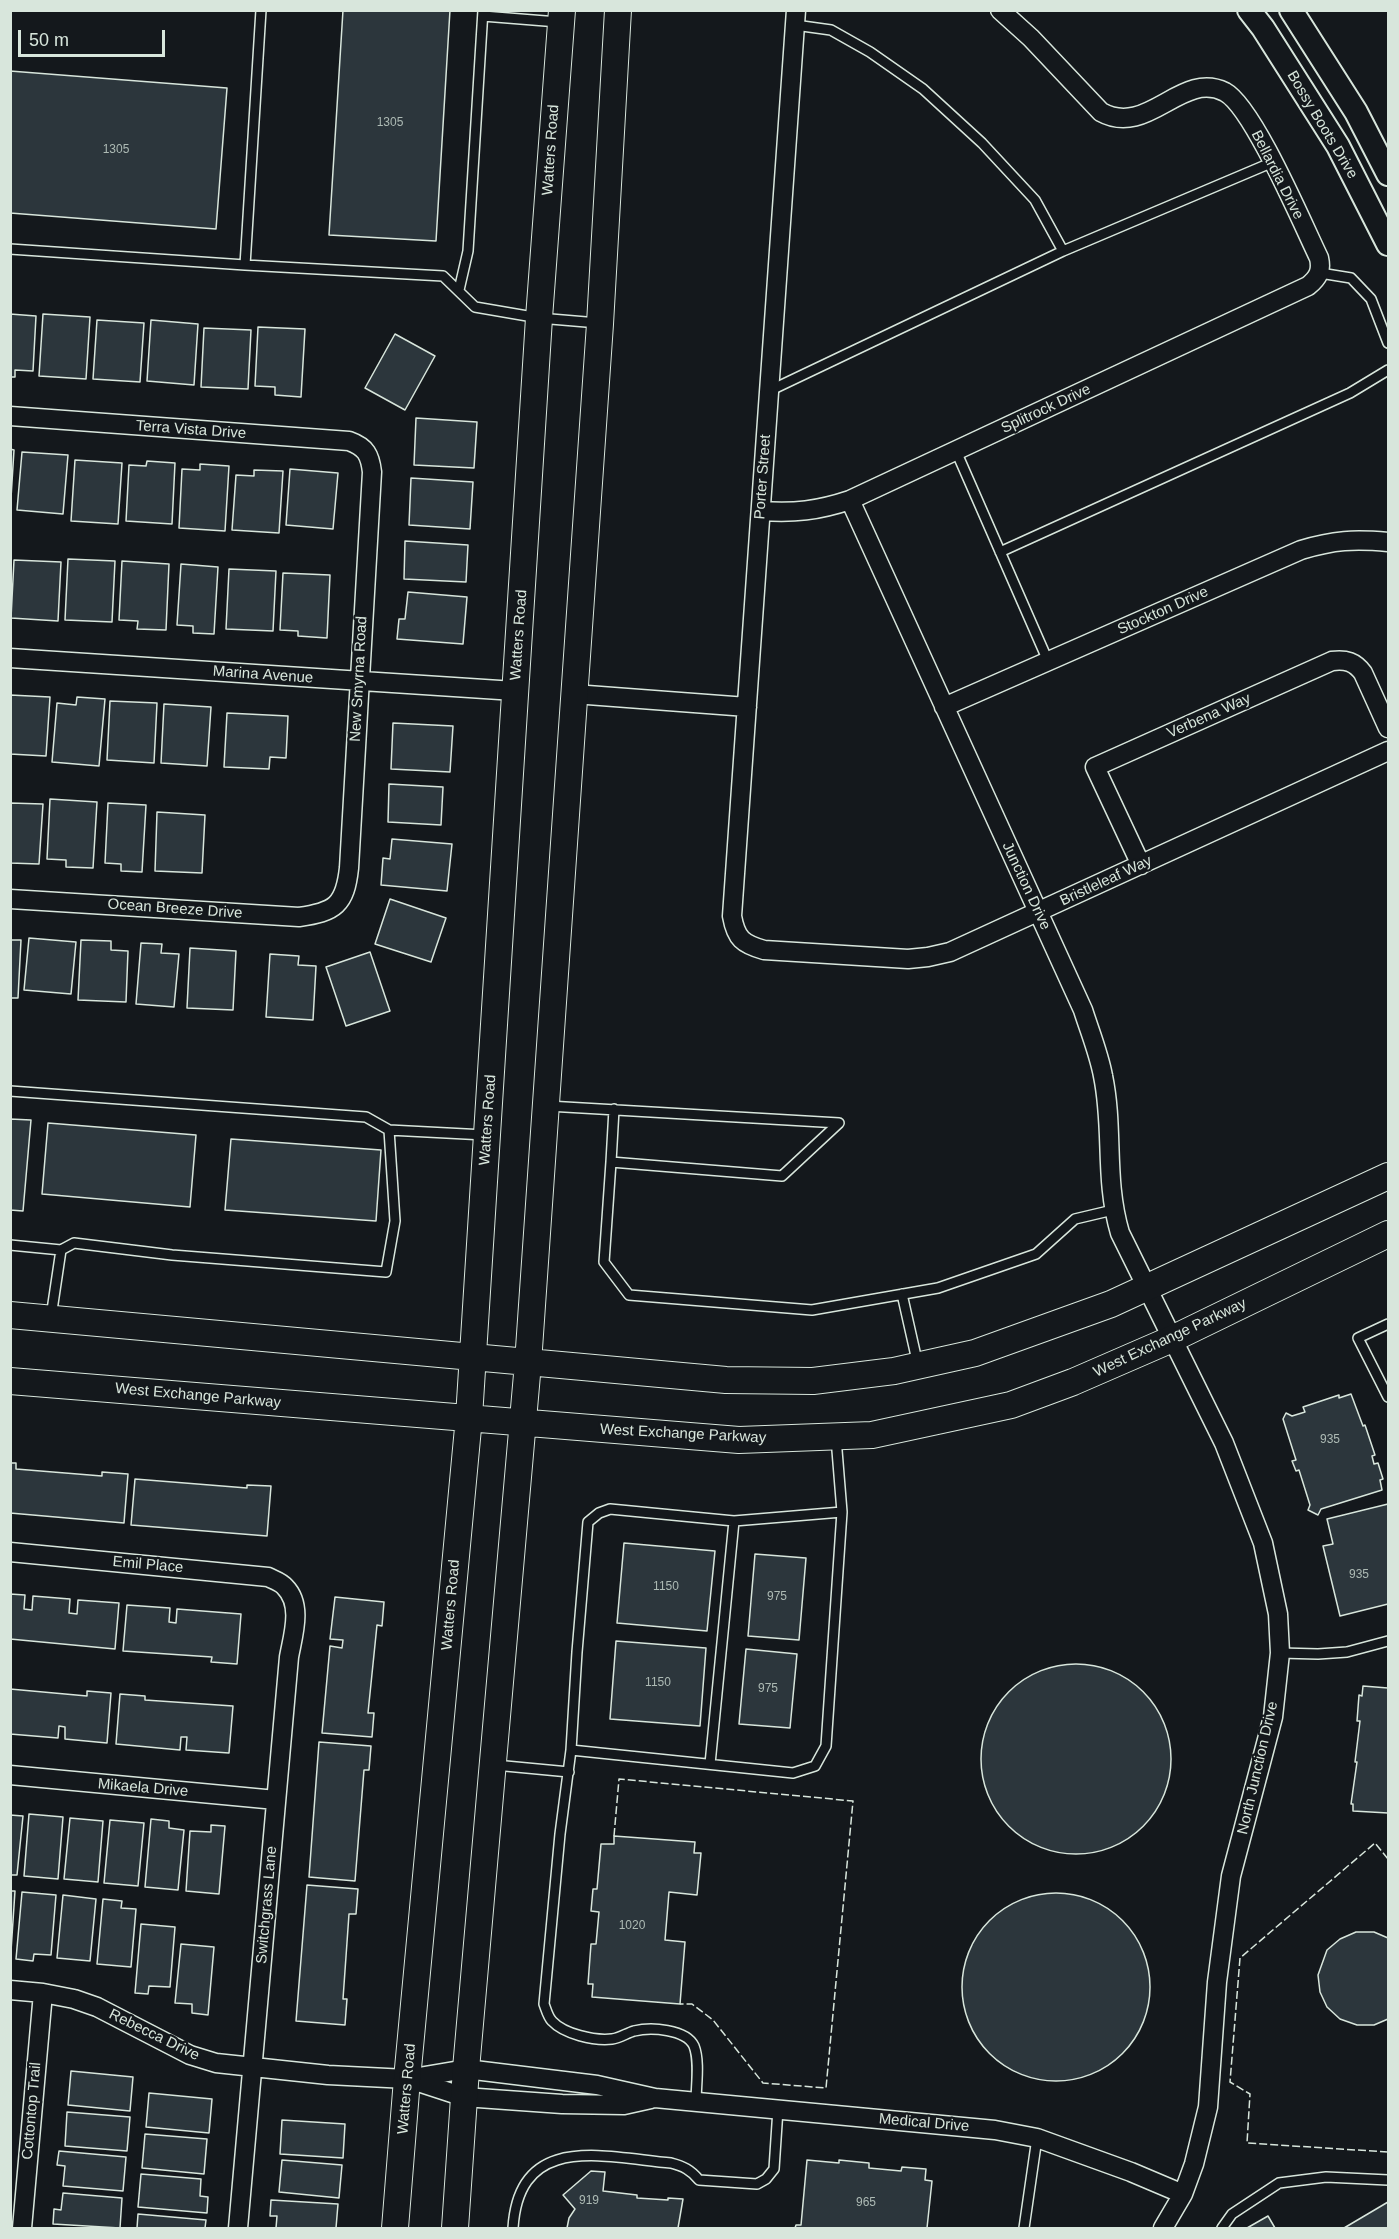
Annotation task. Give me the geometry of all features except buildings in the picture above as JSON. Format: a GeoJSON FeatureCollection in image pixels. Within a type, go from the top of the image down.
{"type":"FeatureCollection","features":[{"type":"Feature","properties":{"kind":"main road"},"geometry":{"type":"LineString","coordinates":[[455,2229],[466,2069],[528,1363],[600,324],[618,10]]}},
{"type":"Feature","properties":{"kind":"main road","name":"Watters Road"},"geometry":{"type":"LineString","coordinates":[[395,2229],[469,1417],[539,318],[561,16]]}},
{"type":"Feature","properties":{"kind":"main road"},"geometry":{"type":"LineString","coordinates":[[10,1315],[473,1359],[726,1380],[813,1381],[894,1371],[975,1353],[1111,1304],[1389,1176]]}},
{"type":"Feature","properties":{"kind":"main road","name":"West Exchange Parkway"},"geometry":{"type":"LineString","coordinates":[[10,1381],[739,1440],[872,1435],[1011,1406],[1073,1382],[1172,1339],[1389,1234]]}},
{"type":"Feature","properties":{"kind":"street","name":"Bellardia Drive"},"geometry":{"type":"LineString","coordinates":[[1000,10],[1031,38],[1101,112],[1118,119],[1137,117],[1192,90],[1216,89],[1227,93],[1238,103],[1273,162],[1318,258],[1320,273]]}},
{"type":"Feature","properties":{"kind":"street"},"geometry":{"type":"LineString","coordinates":[[1256,19],[1290,10],[1356,112],[1389,174]]}},
{"type":"Feature","properties":{"kind":"street","name":"Porter Street"},"geometry":{"type":"LineString","coordinates":[[742,941],[735,931],[732,916],[796,18]]}},
{"type":"Feature","properties":{"kind":"street","name":"Bossy Boots Drive"},"geometry":{"type":"LineString","coordinates":[[1256,19],[1338,146],[1389,244]]}},
{"type":"Feature","properties":{"kind":"street","name":"Splitrock Drive"},"geometry":{"type":"LineString","coordinates":[[761,511],[806,512],[850,500],[1308,286],[1316,280],[1320,273]]}},
{"type":"Feature","properties":{"kind":"street","name":"Terra Vista Drive"},"geometry":{"type":"LineString","coordinates":[[10,417],[349,441],[360,445],[368,452]]}},
{"type":"Feature","properties":{"kind":"street","name":"New Smyrna Road"},"geometry":{"type":"LineString","coordinates":[[336,904],[346,889],[349,868],[372,472],[368,452]]}},
{"type":"Feature","properties":{"kind":"street","name":"Junction Drive"},"geometry":{"type":"LineString","coordinates":[[850,500],[1083,1010],[1103,1077],[1113,1210],[1120,1233],[1146,1287]]}},
{"type":"Feature","properties":{"kind":"street","name":"Stockton Drive"},"geometry":{"type":"LineString","coordinates":[[945,707],[1301,550],[1331,541],[1389,542]]}},
{"type":"Feature","properties":{"kind":"street","name":"Marina Avenue"},"geometry":{"type":"LineString","coordinates":[[10,658],[515,691]]}},
{"type":"Feature","properties":{"kind":"street","name":"Verbena Way"},"geometry":{"type":"LineString","coordinates":[[1141,865],[1095,767],[1332,661],[1349,661],[1358,666],[1389,728]]}},
{"type":"Feature","properties":{"kind":"street"},"geometry":{"type":"LineString","coordinates":[[574,694],[747,706]]}},
{"type":"Feature","properties":{"kind":"street","name":"Bristleleaf Way"},"geometry":{"type":"LineString","coordinates":[[742,941],[764,950],[908,959],[950,952],[1389,751]]}},
{"type":"Feature","properties":{"kind":"street","name":"Ocean Breeze Drive"},"geometry":{"type":"LineString","coordinates":[[10,899],[298,917],[320,914],[336,904]]}},
{"type":"Feature","properties":{"kind":"street","name":"North Junction Drive"},"geometry":{"type":"LineString","coordinates":[[1146,1287],[1224,1443],[1263,1543],[1278,1614],[1280,1653],[1273,1717],[1231,1875],[1217,1982],[1208,2108],[1194,2164],[1183,2194],[1163,2229]]}},
{"type":"Feature","properties":{"kind":"street","name":"Emil Place"},"geometry":{"type":"LineString","coordinates":[[10,1552],[250,1574],[268,1577],[284,1585]]}},
{"type":"Feature","properties":{"kind":"street","name":"Switchgrass Lane"},"geometry":{"type":"LineString","coordinates":[[238,2229],[289,1657],[296,1616],[293,1599],[284,1585]]}},
{"type":"Feature","properties":{"kind":"street","name":"Mikaela Drive"},"geometry":{"type":"LineString","coordinates":[[10,1775],[276,1800]]}},
{"type":"Feature","properties":{"kind":"street","name":"Rebecca Drive"},"geometry":{"type":"LineString","coordinates":[[10,1990],[43,1993],[74,1999],[98,2007],[190,2055],[216,2063],[328,2075],[407,2079]]}},
{"type":"Feature","properties":{"kind":"street","name":"Cottontop Trail"},"geometry":{"type":"LineString","coordinates":[[22,2229],[43,1993]]}},
{"type":"Feature","properties":{"kind":"street","name":"Medical Drive"},"geometry":{"type":"LineString","coordinates":[[407,2079],[466,2069],[597,2085],[655,2098],[995,2130],[1037,2138],[1131,2172],[1183,2194]]}},
{"type":"Feature","properties":{"kind":"street","name":"Medical Drive"},"geometry":{"type":"LineString","coordinates":[[407,2079],[464,2097],[562,2104],[624,2105],[655,2098]]}},
{"type":"Feature","properties":{"kind":"lane"},"geometry":{"type":"LineString","coordinates":[[245,265],[261,10]]}},
{"type":"Feature","properties":{"kind":"lane"},"geometry":{"type":"LineString","coordinates":[[459,290],[468,251],[483,13],[561,16]]}},
{"type":"Feature","properties":{"kind":"lane"},"geometry":{"type":"LineString","coordinates":[[796,18],[831,30],[870,52],[924,89],[982,143],[1035,200],[1063,251]]}},
{"type":"Feature","properties":{"kind":"lane"},"geometry":{"type":"LineString","coordinates":[[769,391],[1063,251],[1273,162]]}},
{"type":"Feature","properties":{"kind":"lane"},"geometry":{"type":"LineString","coordinates":[[10,249],[443,276],[475,307],[539,318],[600,324]]}},
{"type":"Feature","properties":{"kind":"lane"},"geometry":{"type":"LineString","coordinates":[[1320,273],[1351,278],[1371,299],[1389,343]]}},
{"type":"Feature","properties":{"kind":"lane"},"geometry":{"type":"LineString","coordinates":[[1000,552],[1350,393],[1389,370]]}},
{"type":"Feature","properties":{"kind":"lane"},"geometry":{"type":"LineString","coordinates":[[956,451],[1048,662]]}},
{"type":"Feature","properties":{"kind":"lane"},"geometry":{"type":"LineString","coordinates":[[10,1091],[366,1117],[389,1130],[487,1135]]}},
{"type":"Feature","properties":{"kind":"lane"},"geometry":{"type":"LineString","coordinates":[[545,1106],[839,1124],[782,1176],[611,1162]]}},
{"type":"Feature","properties":{"kind":"lane"},"geometry":{"type":"LineString","coordinates":[[614,1109],[604,1262],[629,1295],[812,1310],[938,1288],[1036,1254],[1075,1219],[1113,1210]]}},
{"type":"Feature","properties":{"kind":"lane"},"geometry":{"type":"LineString","coordinates":[[10,1245],[61,1250],[74,1243],[172,1255],[386,1272],[395,1221],[389,1130]]}},
{"type":"Feature","properties":{"kind":"lane"},"geometry":{"type":"LineString","coordinates":[[50,1319],[61,1250]]}},
{"type":"Feature","properties":{"kind":"lane"},"geometry":{"type":"LineString","coordinates":[[902,1294],[918,1366]]}},
{"type":"Feature","properties":{"kind":"lane"},"geometry":{"type":"LineString","coordinates":[[1389,1324],[1358,1338],[1389,1397]]}},
{"type":"Feature","properties":{"kind":"lane"},"geometry":{"type":"LineString","coordinates":[[571,1750],[793,1773],[815,1766],[826,1746],[842,1512],[836,1437]]}},
{"type":"Feature","properties":{"kind":"lane"},"geometry":{"type":"LineString","coordinates":[[696,2102],[695,2048],[689,2039],[680,2034],[652,2030],[636,2030],[613,2039],[594,2038],[564,2030],[550,2020],[544,2004],[560,1834],[569,1772],[588,1522],[599,1513],[610,1509],[734,1521],[842,1512]]}},
{"type":"Feature","properties":{"kind":"lane"},"geometry":{"type":"LineString","coordinates":[[710,1764],[734,1521]]}},
{"type":"Feature","properties":{"kind":"lane"},"geometry":{"type":"LineString","coordinates":[[1280,1653],[1347,1652],[1389,1641]]}},
{"type":"Feature","properties":{"kind":"lane"},"geometry":{"type":"LineString","coordinates":[[493,1765],[569,1772]]}},
{"type":"Feature","properties":{"kind":"lane"},"geometry":{"type":"LineString","coordinates":[[513,2229],[514,2211],[520,2191],[534,2171],[552,2160],[584,2155],[671,2163],[693,2172],[699,2180],[757,2184],[766,2179],[774,2169],[777,2109]]}},
{"type":"Feature","properties":{"kind":"lane"},"geometry":{"type":"LineString","coordinates":[[1024,2229],[1037,2138]]}},
{"type":"Feature","properties":{"kind":"lane"},"geometry":{"type":"LineString","coordinates":[[1222,2229],[1232,2214],[1279,2182],[1326,2177],[1389,2180]]}},
{"type":"Feature","properties":{"kind":"fence"},"geometry":{"type":"LineString","coordinates":[[614,1836],[619,1779],[853,1801],[826,2088],[763,2083],[713,2020],[692,2004],[680,2004]]}},
{"type":"Feature","properties":{"kind":"fence"},"geometry":{"type":"LineString","coordinates":[[1388,1859],[1375,1843],[1240,1958],[1230,2082],[1250,2094],[1247,2143],[1388,2152]]}}]}
